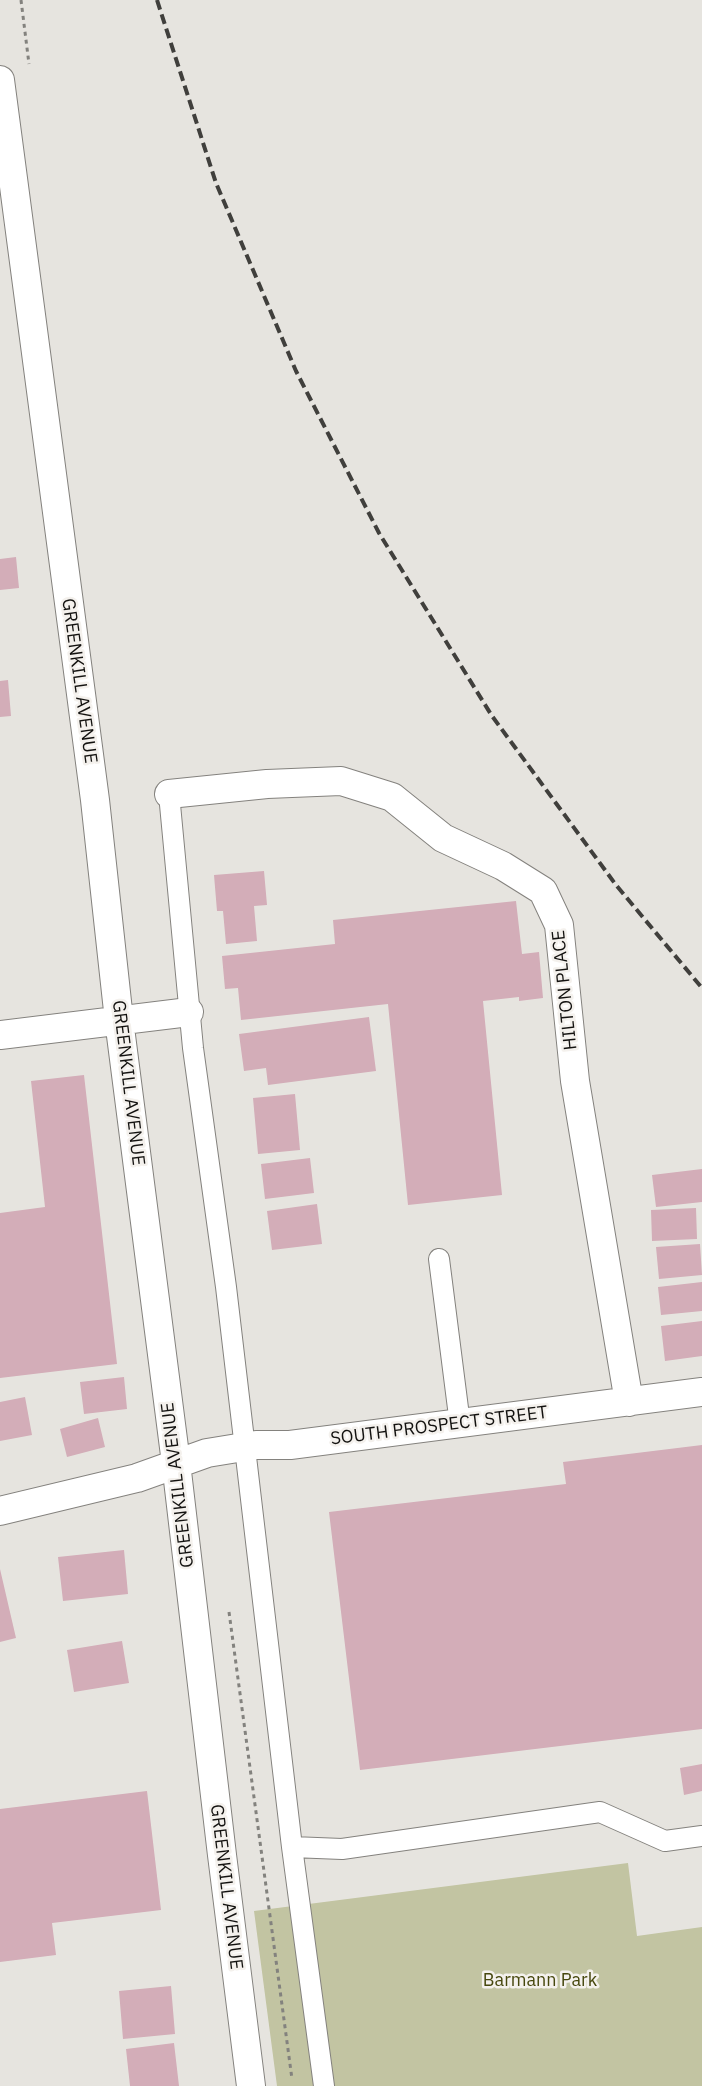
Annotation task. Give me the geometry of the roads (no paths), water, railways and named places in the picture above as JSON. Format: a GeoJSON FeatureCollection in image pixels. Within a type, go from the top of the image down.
{"type":"FeatureCollection","features":[{"type":"Feature","properties":{"kind":"street","name":"GREENKILL AVENUE"},"geometry":{"type":"LineString","coordinates":[[1,94],[92,780],[119,1020],[176,1463],[251,2086]]}},
{"type":"Feature","properties":{"kind":"street","name":"HILTON PLACE"},"geometry":{"type":"LineString","coordinates":[[169,794],[267,784],[341,781],[392,797],[443,838],[503,866],[543,891],[559,925],[575,1081],[629,1402]]}},
{"type":"Feature","properties":{"kind":"street"},"geometry":{"type":"LineString","coordinates":[[0,1035],[189,1012]]}},
{"type":"Feature","properties":{"kind":"street","name":"SOUTH PROSPECT STREET"},"geometry":{"type":"LineString","coordinates":[[0,1510],[138,1478],[207,1453],[245,1447],[290,1445],[702,1392]]}},
{"type":"Feature","properties":{"kind":"lane"},"geometry":{"type":"LineString","coordinates":[[169,794],[189,1012],[245,1447],[292,1847],[324,2086]]}},
{"type":"Feature","properties":{"kind":"lane"},"geometry":{"type":"LineString","coordinates":[[439,1259],[460,1424]]}},
{"type":"Feature","properties":{"kind":"lane"},"geometry":{"type":"LineString","coordinates":[[292,1847],[342,1849],[600,1812],[666,1841],[702,1836]]}},
{"type":"Feature","properties":{"kind":"railway"},"geometry":{"type":"LineString","coordinates":[[157,0],[216,183],[296,371],[379,533],[492,716],[616,885],[702,988]]}},
{"type":"Feature","properties":{"kind":"park label","name":"Barmann Park"},"geometry":{"type":"Point","coordinates":[540,1981]}}]}
